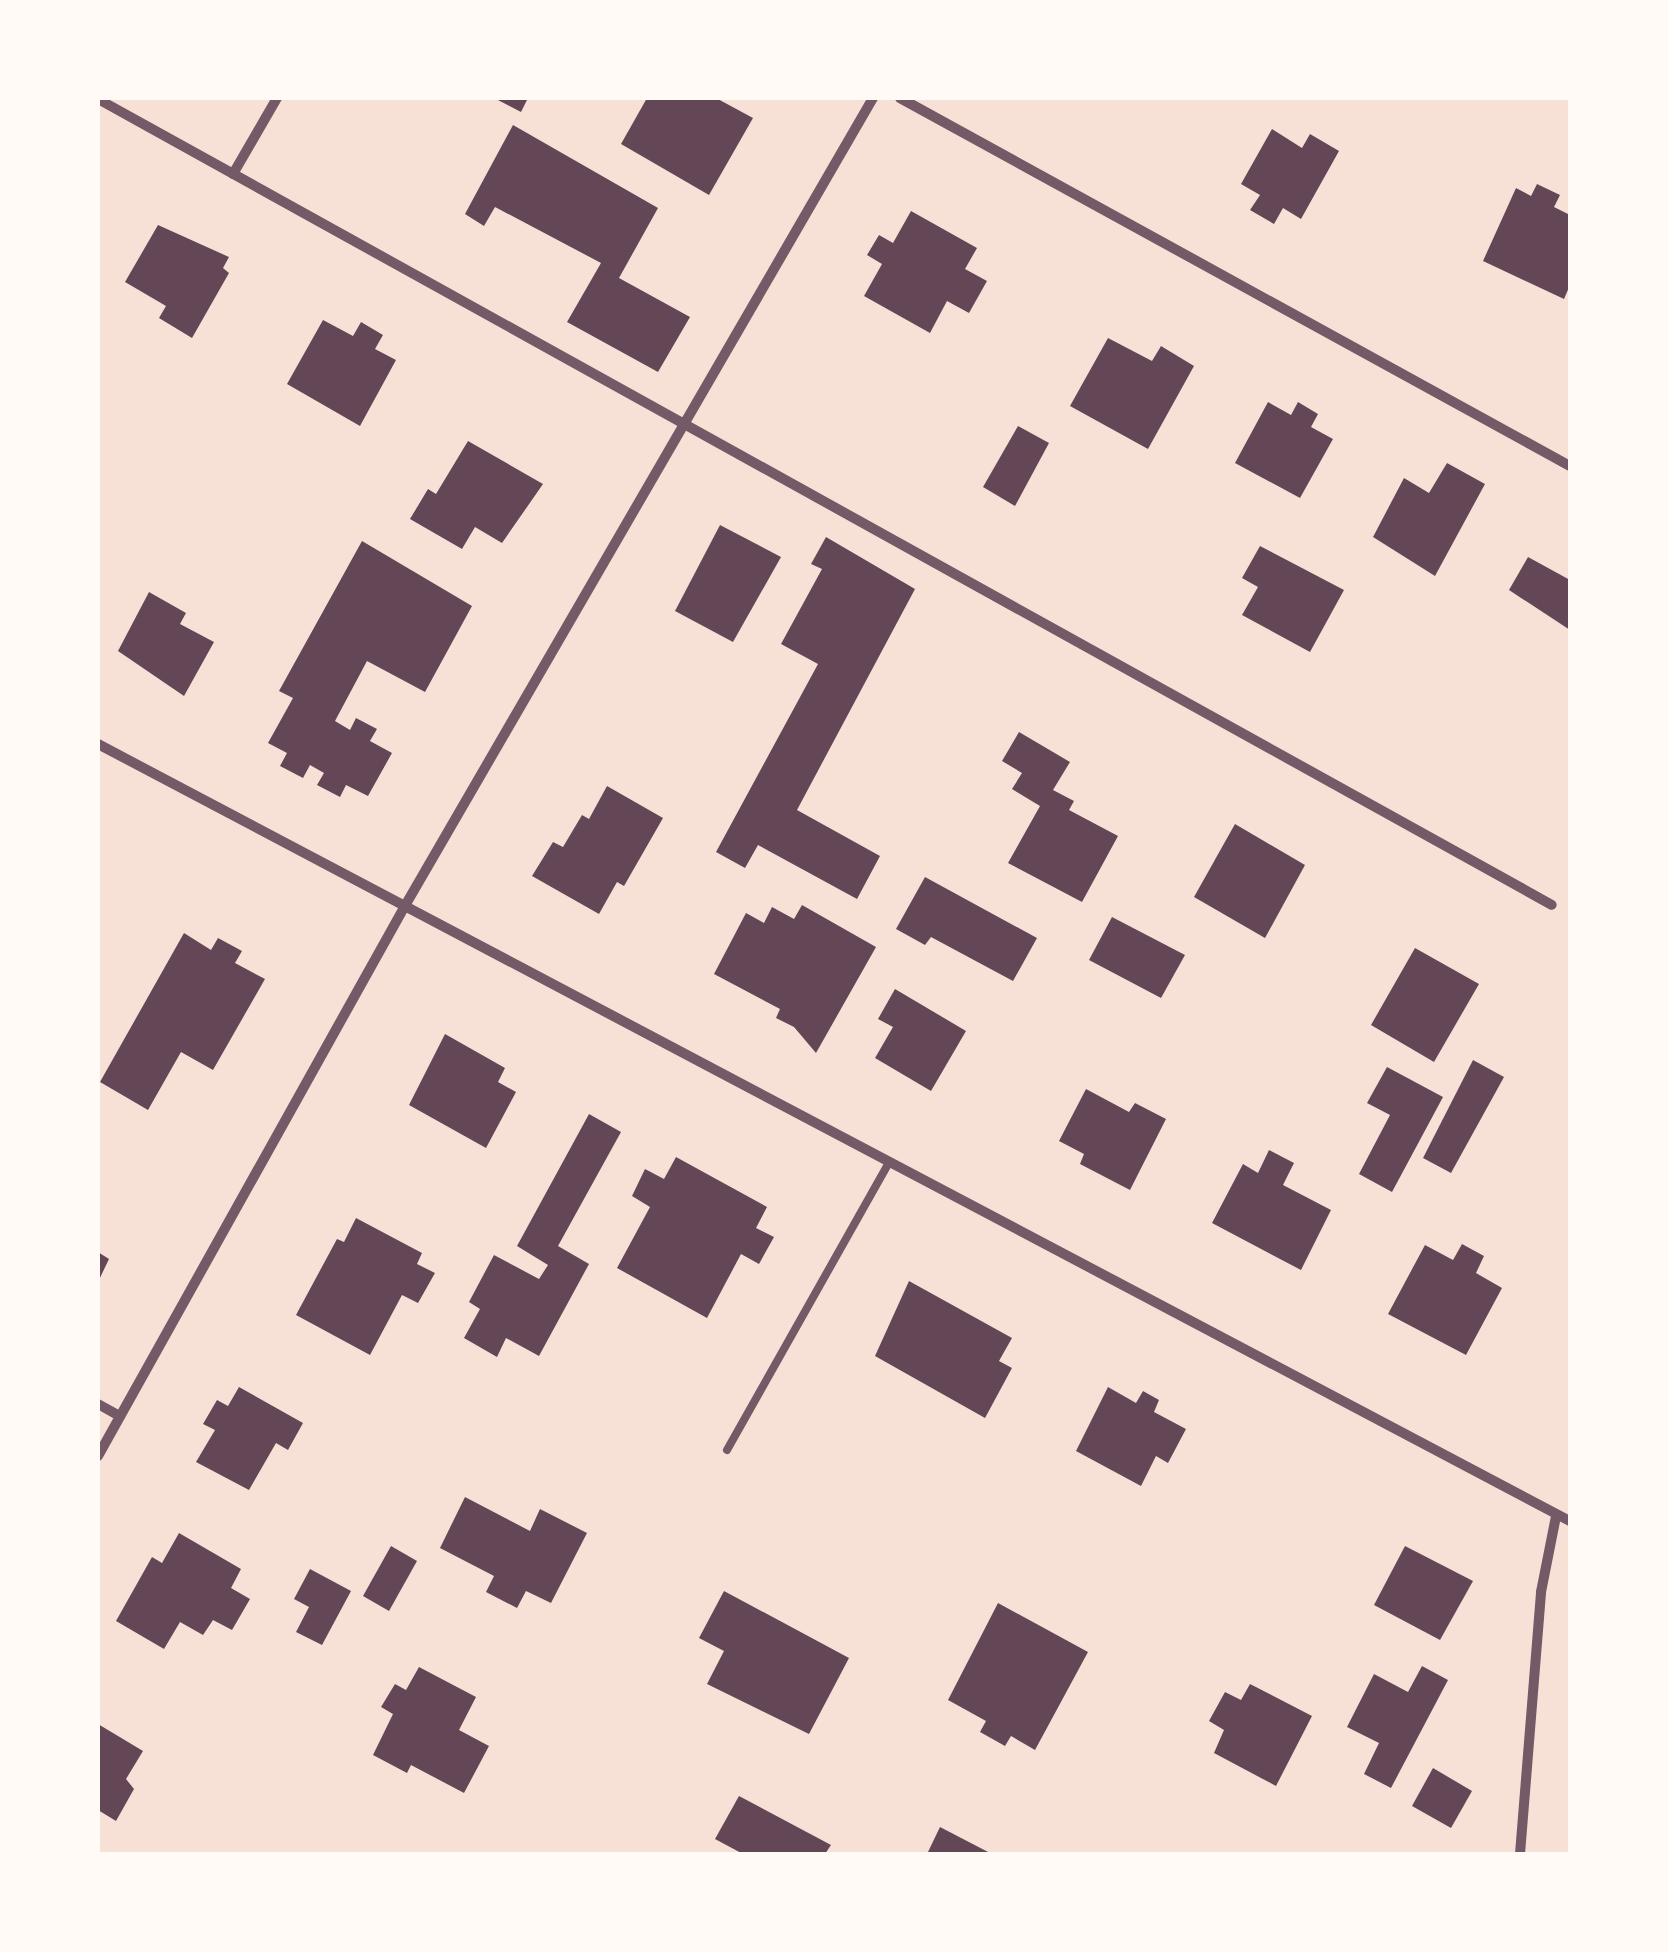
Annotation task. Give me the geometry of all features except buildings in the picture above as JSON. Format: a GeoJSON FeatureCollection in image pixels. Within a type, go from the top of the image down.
{"type":"FeatureCollection","features":[{"type":"Feature","properties":{"kind":"street"},"geometry":{"type":"LineString","coordinates":[[233,174],[277,98]]}},
{"type":"Feature","properties":{"kind":"street"},"geometry":{"type":"LineString","coordinates":[[98,1456],[406,904],[873,98]]}},
{"type":"Feature","properties":{"kind":"street"},"geometry":{"type":"LineString","coordinates":[[900,98],[1570,466]]}},
{"type":"Feature","properties":{"kind":"street"},"geometry":{"type":"LineString","coordinates":[[98,99],[1552,906]]}},
{"type":"Feature","properties":{"kind":"street"},"geometry":{"type":"LineString","coordinates":[[98,744],[1570,1521]]}},
{"type":"Feature","properties":{"kind":"street"},"geometry":{"type":"LineString","coordinates":[[98,1404],[120,1416]]}},
{"type":"Feature","properties":{"kind":"street"},"geometry":{"type":"LineString","coordinates":[[1520,1854],[1541,1592],[1556,1516]]}},
{"type":"Feature","properties":{"kind":"lane"},"geometry":{"type":"LineString","coordinates":[[727,1450],[890,1163]]}}]}
